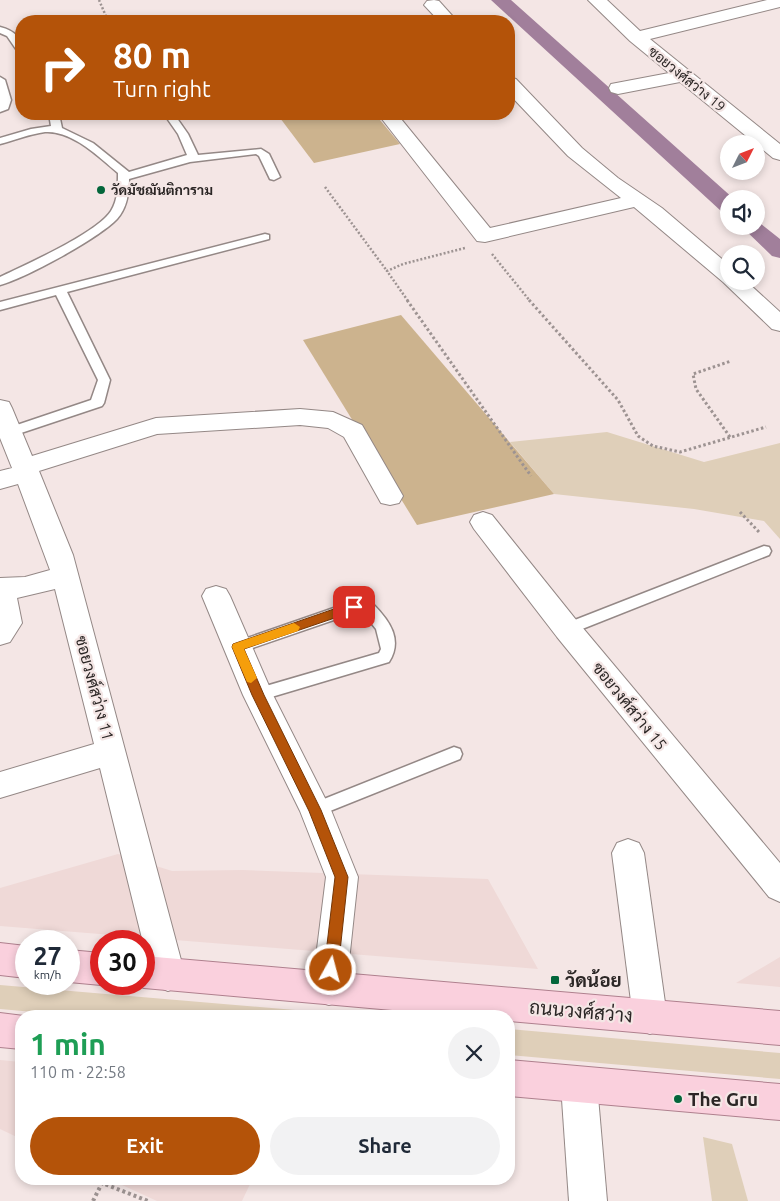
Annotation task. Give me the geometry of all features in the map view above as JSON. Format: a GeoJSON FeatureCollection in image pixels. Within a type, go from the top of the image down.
{"type":"FeatureCollection","features":[{"type":"Feature","properties":{"kind":"main road"},"geometry":{"type":"LineString","coordinates":[[0,959],[15,961]]}},
{"type":"Feature","properties":{"kind":"main road","name":"ถนนวงศ์สว่าง"},"geometry":{"type":"LineString","coordinates":[[156,974],[780,1028]]}},
{"type":"Feature","properties":{"kind":"main road"},"geometry":{"type":"LineString","coordinates":[[0,1030],[15,1031]]}},
{"type":"Feature","properties":{"kind":"main road"},"geometry":{"type":"LineString","coordinates":[[515,1079],[780,1102]]}},
{"type":"Feature","properties":{"kind":"street","name":"ซอยวงศ์สว่าง 19"},"geometry":{"type":"LineString","coordinates":[[596,0],[636,37],[756,135]]}},
{"type":"Feature","properties":{"kind":"street"},"geometry":{"type":"LineString","coordinates":[[636,37],[780,2]]}},
{"type":"Feature","properties":{"kind":"street"},"geometry":{"type":"LineString","coordinates":[[433,5],[442,15]]}},
{"type":"Feature","properties":{"kind":"street"},"geometry":{"type":"LineString","coordinates":[[618,88],[684,76]]}},
{"type":"Feature","properties":{"kind":"street"},"geometry":{"type":"LineString","coordinates":[[515,89],[576,152],[611,182],[656,212],[720,269]]}},
{"type":"Feature","properties":{"kind":"street"},"geometry":{"type":"LineString","coordinates":[[391,120],[486,239],[638,200]]}},
{"type":"Feature","properties":{"kind":"street"},"geometry":{"type":"LineString","coordinates":[[760,135],[780,129]]}},
{"type":"Feature","properties":{"kind":"street","name":"ซอยวงศ์สว่าง 19"},"geometry":{"type":"LineString","coordinates":[[765,142],[780,154]]}},
{"type":"Feature","properties":{"kind":"street"},"geometry":{"type":"LineString","coordinates":[[744,290],[780,324]]}},
{"type":"Feature","properties":{"kind":"street"},"geometry":{"type":"LineString","coordinates":[[17,473],[156,426],[300,417],[333,420],[353,431],[390,496]]}},
{"type":"Feature","properties":{"kind":"street","name":"ซอยวงศ์สว่าง 11"},"geometry":{"type":"LineString","coordinates":[[5,420],[17,473],[60,555],[111,752],[156,974]]}},
{"type":"Feature","properties":{"kind":"street","name":"ซอยวงศ์สว่าง 15"},"geometry":{"type":"LineString","coordinates":[[483,522],[567,629],[780,888]]}},
{"type":"Feature","properties":{"kind":"street"},"geometry":{"type":"LineString","coordinates":[[0,634],[8,623],[1,588],[25,587],[65,576]]}},
{"type":"Feature","properties":{"kind":"street"},"geometry":{"type":"LineString","coordinates":[[216,596],[258,695],[315,810],[342,877],[329,989]]}},
{"type":"Feature","properties":{"kind":"street"},"geometry":{"type":"LineString","coordinates":[[0,785],[111,752]]}},
{"type":"Feature","properties":{"kind":"street"},"geometry":{"type":"LineString","coordinates":[[628,853],[650,1017]]}},
{"type":"Feature","properties":{"kind":"street"},"geometry":{"type":"LineString","coordinates":[[579,1085],[588,1201]]}},
{"type":"Feature","properties":{"kind":"lane"},"geometry":{"type":"LineString","coordinates":[[0,30],[11,34],[15,40]]}},
{"type":"Feature","properties":{"kind":"lane"},"geometry":{"type":"LineString","coordinates":[[0,80],[6,100],[4,107],[0,109]]}},
{"type":"Feature","properties":{"kind":"lane"},"geometry":{"type":"LineString","coordinates":[[55,120],[57,131]]}},
{"type":"Feature","properties":{"kind":"lane"},"geometry":{"type":"LineString","coordinates":[[173,120],[183,134],[193,155],[190,159]]}},
{"type":"Feature","properties":{"kind":"lane"},"geometry":{"type":"LineString","coordinates":[[0,141],[51,129],[57,131],[90,145],[124,172],[125,189],[114,216],[91,232],[0,281]]}},
{"type":"Feature","properties":{"kind":"lane"},"geometry":{"type":"LineString","coordinates":[[124,177],[190,159],[257,151],[264,154],[274,177]]}},
{"type":"Feature","properties":{"kind":"lane"},"geometry":{"type":"LineString","coordinates":[[0,306],[265,238]]}},
{"type":"Feature","properties":{"kind":"lane"},"geometry":{"type":"LineString","coordinates":[[5,420],[97,403],[104,380],[60,290]]}},
{"type":"Feature","properties":{"kind":"lane"},"geometry":{"type":"LineString","coordinates":[[567,629],[764,551]]}},
{"type":"Feature","properties":{"kind":"lane"},"geometry":{"type":"LineString","coordinates":[[238,647],[354,607],[368,608],[379,619],[388,637],[389,650],[384,658],[258,695]]}},
{"type":"Feature","properties":{"kind":"lane"},"geometry":{"type":"LineString","coordinates":[[315,810],[454,754]]}},
{"type":"Feature","properties":{"kind":"path"},"geometry":{"type":"LineString","coordinates":[[99,0],[105,15]]}},
{"type":"Feature","properties":{"kind":"path"},"geometry":{"type":"LineString","coordinates":[[326,186],[531,476]]}},
{"type":"Feature","properties":{"kind":"path"},"geometry":{"type":"LineString","coordinates":[[387,271],[403,264],[486,239],[494,259],[535,309],[618,400],[638,436],[653,446],[680,452],[766,426]]}},
{"type":"Feature","properties":{"kind":"path"},"geometry":{"type":"LineString","coordinates":[[730,437],[696,390],[693,374],[731,361]]}},
{"type":"Feature","properties":{"kind":"path"},"geometry":{"type":"LineString","coordinates":[[93,1201],[101,1185]]}},
{"type":"Feature","properties":{"kind":"path"},"geometry":{"type":"LineString","coordinates":[[107,1185],[148,1201]]}},
{"type":"Feature","properties":{"kind":"shaded area"},"geometry":{"type":"Polygon","coordinates":[[[282,120],[380,120],[400,144],[314,163],[282,120]]]}},
{"type":"Feature","properties":{"kind":"shaded area"},"geometry":{"type":"Polygon","coordinates":[[[401,315],[554,494],[417,525],[303,340],[401,315]]]}},
{"type":"Feature","properties":{"kind":"shaded area"},"geometry":{"type":"Polygon","coordinates":[[[607,432],[704,462],[780,443],[780,539],[764,521],[694,509],[554,494],[510,442],[607,432]]]}},
{"type":"Feature","properties":{"kind":"shaded area"},"geometry":{"type":"Polygon","coordinates":[[[118,854],[172,871],[242,870],[488,879],[538,969],[155,938],[155,930],[90,930],[90,933],[80,932],[80,930],[0,926],[0,888],[118,854]]]}},
{"type":"Feature","properties":{"kind":"shaded area"},"geometry":{"type":"Polygon","coordinates":[[[780,957],[780,987],[736,983],[780,957]]]}},
{"type":"Feature","properties":{"kind":"shaded area"},"geometry":{"type":"Polygon","coordinates":[[[0,985],[15,986],[15,995],[80,995],[80,992],[90,993],[90,995],[118,995],[295,1010],[15,1010],[0,1009],[0,985]]]}},
{"type":"Feature","properties":{"kind":"shaded area"},"geometry":{"type":"Polygon","coordinates":[[[515,1030],[780,1053],[780,1079],[515,1056],[515,1030]]]}},
{"type":"Feature","properties":{"kind":"shaded area"},"geometry":{"type":"Polygon","coordinates":[[[0,1060],[15,1061],[15,1136],[0,1129],[0,1060]]]}},
{"type":"Feature","properties":{"kind":"shaded area"},"geometry":{"type":"Polygon","coordinates":[[[703,1137],[732,1144],[748,1201],[712,1201],[703,1137]]]}},
{"type":"Feature","properties":{"kind":"shaded area"},"geometry":{"type":"Polygon","coordinates":[[[122,1185],[250,1185],[242,1201],[157,1201],[122,1185]]]}},
{"type":"Feature","properties":{"kind":"waterway"},"geometry":{"type":"LineString","coordinates":[[500,0],[720,198]]}},
{"type":"Feature","properties":{"kind":"waterway"},"geometry":{"type":"LineString","coordinates":[[762,235],[780,251]]}},
{"type":"Feature","properties":{"kind":"slow traffic"},"geometry":{"type":"LineString","coordinates":[[251,678],[238,647],[294,627]]}},
{"type":"Feature","properties":{"kind":"place","name":"วัดมัชฌันติการาม"},"geometry":{"type":"Point","coordinates":[101,190]}},
{"type":"Feature","properties":{"kind":"place","name":"วัดน้อย"},"geometry":{"type":"Point","coordinates":[555,980]}},
{"type":"Feature","properties":{"kind":"place","name":"The Gru"},"geometry":{"type":"Point","coordinates":[678,1099]}},
{"type":"Feature","properties":{"kind":"route"},"geometry":{"type":"LineString","coordinates":[[331,970],[342,877],[315,810],[258,695],[238,647],[354,607]]}}]}
